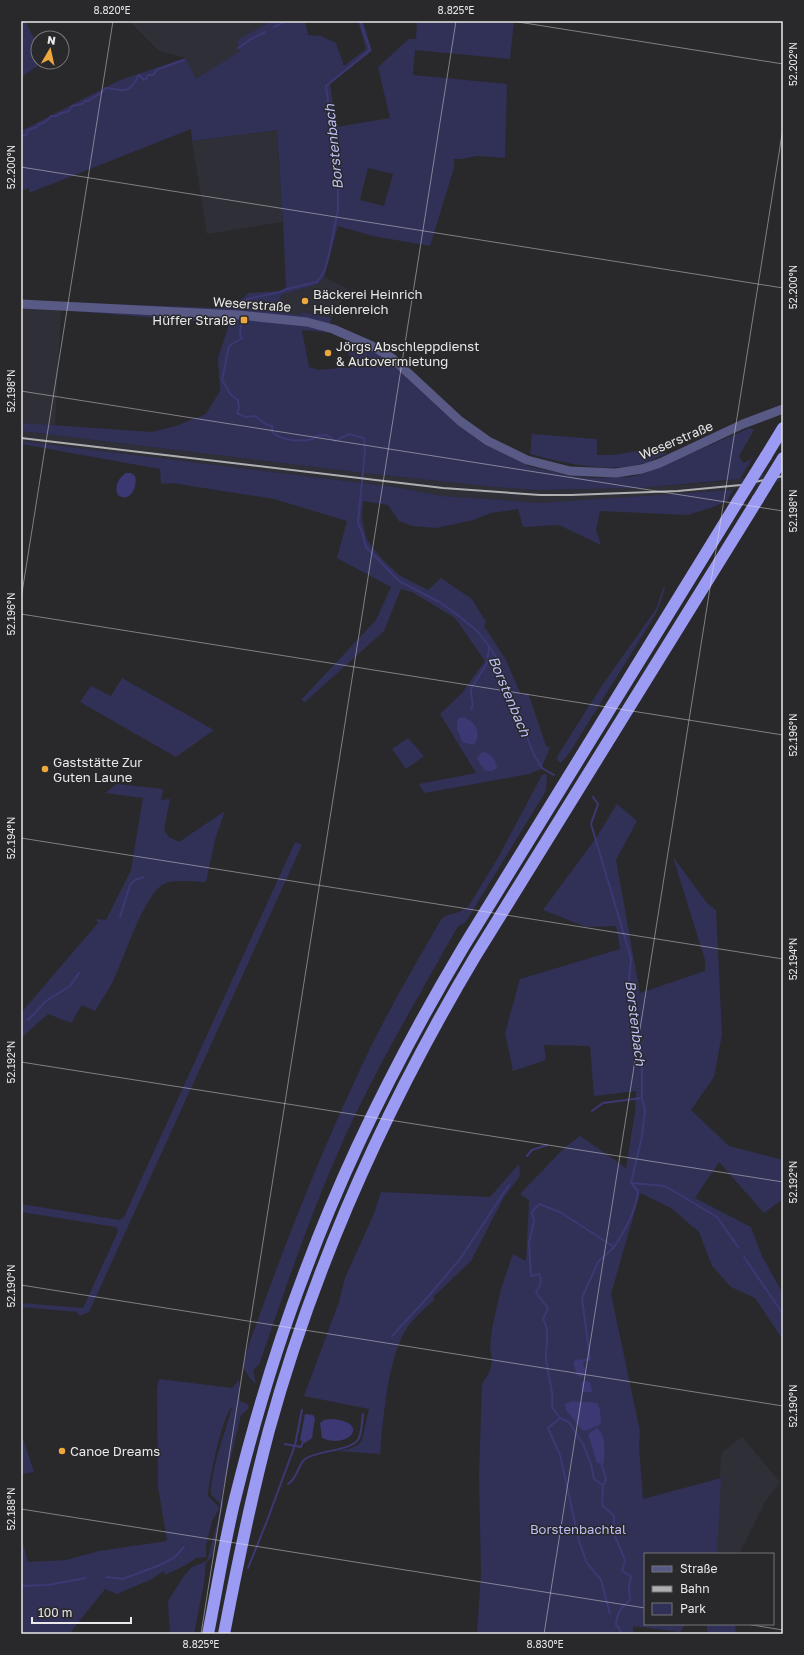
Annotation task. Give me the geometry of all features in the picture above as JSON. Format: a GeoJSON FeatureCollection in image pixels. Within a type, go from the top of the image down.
{"type":"FeatureCollection","features":[{"type":"Feature","properties":{"kind":"highway"},"geometry":{"type":"LineString","coordinates":[[208,1634],[235,1500],[266,1386],[305,1270],[334,1199],[371,1116],[433,998],[783,428]]}},
{"type":"Feature","properties":{"kind":"highway"},"geometry":{"type":"LineString","coordinates":[[224,1634],[250,1504],[282,1386],[319,1276],[347,1207],[386,1121],[446,1004],[783,458]]}},
{"type":"Feature","properties":{"kind":"street","name":"Weserstraße"},"geometry":{"type":"LineString","coordinates":[[21,304],[238,315],[307,322],[334,329],[372,346],[392,358],[460,421],[488,441],[527,460],[570,471],[616,473],[642,469],[660,463],[743,424],[779,410]]}},
{"type":"Feature","properties":{"kind":"shaded area"},"geometry":{"type":"Polygon","coordinates":[[[129,21],[271,21],[238,40],[241,51],[196,79],[186,58],[159,51],[129,21]]]}},
{"type":"Feature","properties":{"kind":"shaded area"},"geometry":{"type":"Polygon","coordinates":[[[277,130],[283,222],[207,234],[192,141],[277,130]]]}},
{"type":"Feature","properties":{"kind":"shaded area"},"geometry":{"type":"Polygon","coordinates":[[[324,277],[348,289],[332,318],[302,312],[302,315],[278,312],[281,295],[318,284],[324,277]]]}},
{"type":"Feature","properties":{"kind":"shaded area"},"geometry":{"type":"Polygon","coordinates":[[[21,301],[61,310],[55,427],[21,423],[21,301]]]}},
{"type":"Feature","properties":{"kind":"shaded area"},"geometry":{"type":"Polygon","coordinates":[[[21,431],[364,473],[538,490],[640,488],[728,481],[783,471],[783,481],[733,490],[571,502],[540,503],[496,501],[442,496],[395,487],[21,441],[21,431]]]}},
{"type":"Feature","properties":{"kind":"shaded area"},"geometry":{"type":"Polygon","coordinates":[[[126,473],[131,473],[135,476],[136,480],[132,493],[129,496],[122,497],[118,495],[116,489],[119,480],[126,473]]]}},
{"type":"Feature","properties":{"kind":"shaded area"},"geometry":{"type":"Polygon","coordinates":[[[464,717],[474,724],[477,730],[478,734],[476,742],[473,745],[462,742],[457,729],[457,722],[459,718],[464,717]]]}},
{"type":"Feature","properties":{"kind":"shaded area"},"geometry":{"type":"Polygon","coordinates":[[[482,752],[488,753],[492,757],[496,762],[497,768],[487,771],[483,768],[477,758],[482,752]]]}},
{"type":"Feature","properties":{"kind":"shaded area"},"geometry":{"type":"Polygon","coordinates":[[[578,1359],[582,1360],[586,1371],[584,1375],[580,1377],[577,1375],[574,1365],[574,1361],[578,1359]]]}},
{"type":"Feature","properties":{"kind":"shaded area"},"geometry":{"type":"Polygon","coordinates":[[[585,1381],[590,1382],[592,1392],[582,1392],[581,1383],[585,1381]]]}},
{"type":"Feature","properties":{"kind":"shaded area"},"geometry":{"type":"Polygon","coordinates":[[[572,1401],[597,1403],[600,1410],[601,1424],[588,1430],[582,1430],[566,1410],[565,1404],[572,1401]]]}},
{"type":"Feature","properties":{"kind":"shaded area"},"geometry":{"type":"Polygon","coordinates":[[[305,1414],[313,1415],[315,1418],[312,1438],[305,1443],[300,1440],[305,1414]]]}},
{"type":"Feature","properties":{"kind":"shaded area"},"geometry":{"type":"Polygon","coordinates":[[[330,1419],[343,1421],[350,1424],[353,1429],[352,1434],[341,1440],[332,1441],[322,1438],[320,1423],[324,1420],[330,1419]]]}},
{"type":"Feature","properties":{"kind":"shaded area"},"geometry":{"type":"Polygon","coordinates":[[[597,1428],[604,1440],[604,1463],[602,1464],[597,1463],[588,1434],[597,1428]]]}},
{"type":"Feature","properties":{"kind":"shaded area"},"geometry":{"type":"Polygon","coordinates":[[[742,1437],[780,1482],[765,1502],[740,1553],[717,1553],[721,1453],[742,1437]]]}},
{"type":"Feature","properties":{"kind":"green space"},"geometry":{"type":"Polygon","coordinates":[[[21,21],[25,21],[30,31],[30,70],[32,70],[23,76],[21,73],[21,21]]]}},
{"type":"Feature","properties":{"kind":"green space"},"geometry":{"type":"Polygon","coordinates":[[[271,21],[305,21],[308,35],[321,36],[336,43],[344,66],[366,49],[358,21],[363,21],[372,51],[330,84],[336,127],[390,118],[378,67],[409,39],[416,39],[417,21],[514,21],[510,59],[415,50],[413,75],[507,84],[505,158],[477,156],[454,159],[454,168],[430,246],[373,236],[338,226],[324,277],[318,284],[281,295],[278,312],[301,315],[302,312],[332,318],[327,332],[302,330],[309,367],[318,370],[352,367],[348,349],[348,343],[350,340],[372,347],[441,404],[489,440],[528,466],[572,476],[592,478],[630,477],[645,473],[750,428],[754,430],[739,456],[743,463],[752,459],[740,479],[640,488],[538,490],[364,473],[21,431],[21,423],[152,432],[176,426],[206,414],[220,391],[218,359],[229,324],[61,310],[55,302],[218,308],[235,304],[249,293],[280,291],[286,288],[277,130],[192,141],[191,129],[29,193],[29,188],[21,191],[21,131],[120,80],[186,58],[196,79],[240,51],[237,40],[271,21]],[[368,168],[360,200],[384,206],[393,174],[368,168]]]}},
{"type":"Feature","properties":{"kind":"green space"},"geometry":{"type":"Polygon","coordinates":[[[532,434],[597,439],[597,455],[614,455],[636,451],[667,453],[648,462],[634,466],[604,467],[574,464],[530,454],[532,434]]]}},
{"type":"Feature","properties":{"kind":"green space"},"geometry":{"type":"Polygon","coordinates":[[[21,441],[395,487],[442,496],[540,503],[733,490],[727,501],[688,515],[600,511],[596,530],[601,545],[559,525],[523,527],[518,509],[491,513],[473,520],[436,528],[412,526],[399,521],[388,505],[363,501],[362,520],[367,540],[382,559],[399,575],[428,590],[441,578],[472,599],[486,622],[484,626],[506,660],[521,695],[528,693],[546,746],[550,748],[541,769],[529,774],[424,793],[419,784],[476,773],[440,714],[462,693],[485,661],[455,618],[412,592],[401,589],[384,631],[305,702],[301,700],[376,620],[391,587],[337,558],[347,521],[274,499],[172,483],[161,484],[160,469],[21,444],[21,441]],[[464,717],[457,722],[459,737],[469,719],[464,717]]]}},
{"type":"Feature","properties":{"kind":"green space"},"geometry":{"type":"Polygon","coordinates":[[[664,586],[665,589],[657,612],[570,752],[561,763],[557,760],[558,755],[601,687],[656,609],[664,586]]]}},
{"type":"Feature","properties":{"kind":"green space"},"geometry":{"type":"Polygon","coordinates":[[[122,678],[214,730],[176,757],[80,702],[91,686],[111,696],[122,678]]]}},
{"type":"Feature","properties":{"kind":"green space"},"geometry":{"type":"Polygon","coordinates":[[[408,738],[424,756],[406,769],[392,749],[408,738]]]}},
{"type":"Feature","properties":{"kind":"green space"},"geometry":{"type":"Polygon","coordinates":[[[542,775],[547,775],[546,791],[465,923],[458,926],[415,1002],[347,1132],[311,1218],[259,1365],[253,1370],[256,1384],[249,1377],[243,1367],[247,1350],[285,1246],[312,1178],[366,1056],[440,921],[445,916],[459,912],[468,907],[499,856],[542,775]]]}},
{"type":"Feature","properties":{"kind":"green space"},"geometry":{"type":"Polygon","coordinates":[[[117,784],[163,789],[161,800],[170,799],[164,830],[169,837],[179,842],[225,811],[215,840],[206,882],[171,882],[158,888],[150,898],[143,911],[114,979],[95,1011],[82,1005],[71,1023],[48,1014],[21,1038],[21,1013],[98,923],[96,919],[106,920],[131,870],[143,798],[105,793],[117,784]]]}},
{"type":"Feature","properties":{"kind":"green space","name":"Borstenbachtal"},"geometry":{"type":"Polygon","coordinates":[[[617,804],[637,821],[616,860],[640,993],[705,971],[705,960],[673,857],[707,903],[716,910],[722,1034],[714,1077],[691,1110],[729,1146],[783,1160],[783,1199],[764,1213],[719,1162],[695,1198],[751,1227],[762,1256],[783,1294],[783,1340],[755,1298],[731,1287],[712,1266],[699,1232],[671,1208],[640,1193],[611,1294],[640,1431],[639,1447],[643,1499],[721,1478],[717,1553],[644,1553],[644,1625],[685,1625],[680,1632],[633,1626],[633,1634],[477,1634],[481,1574],[479,1476],[482,1384],[490,1371],[492,1362],[490,1347],[492,1328],[501,1289],[513,1254],[526,1261],[529,1200],[520,1194],[564,1148],[580,1136],[626,1168],[635,1112],[636,1091],[594,1096],[590,1046],[544,1045],[546,1060],[513,1071],[505,1033],[520,979],[620,949],[616,926],[586,927],[543,910],[596,838],[617,804]]]}},
{"type":"Feature","properties":{"kind":"green space"},"geometry":{"type":"Polygon","coordinates":[[[295,842],[302,845],[89,1312],[79,1316],[77,1312],[21,1307],[21,1303],[83,1308],[116,1236],[118,1231],[116,1227],[21,1212],[21,1204],[119,1220],[124,1217],[295,842]]]}},
{"type":"Feature","properties":{"kind":"green space"},"geometry":{"type":"Polygon","coordinates":[[[519,1164],[520,1176],[504,1197],[471,1261],[433,1297],[435,1299],[415,1318],[405,1331],[399,1343],[390,1373],[387,1390],[380,1454],[337,1451],[349,1449],[358,1445],[362,1440],[369,1409],[304,1396],[339,1302],[345,1278],[373,1216],[381,1192],[490,1197],[519,1164]]]}},
{"type":"Feature","properties":{"kind":"green space"},"geometry":{"type":"Polygon","coordinates":[[[159,1379],[232,1388],[239,1380],[240,1401],[247,1404],[249,1408],[241,1415],[221,1498],[223,1505],[212,1557],[206,1563],[204,1583],[194,1634],[170,1634],[168,1601],[183,1577],[192,1567],[207,1561],[221,1509],[220,1503],[211,1495],[213,1473],[232,1407],[228,1413],[220,1435],[211,1477],[208,1496],[219,1509],[212,1521],[206,1546],[206,1557],[196,1558],[186,1565],[165,1575],[164,1571],[150,1580],[117,1594],[105,1589],[69,1634],[21,1634],[21,1536],[28,1562],[66,1560],[99,1551],[167,1541],[158,1487],[157,1388],[159,1379]]]}},
{"type":"Feature","properties":{"kind":"green space"},"geometry":{"type":"Polygon","coordinates":[[[21,1432],[34,1472],[21,1474],[21,1432]]]}},
{"type":"Feature","properties":{"kind":"green space"},"geometry":{"type":"Polygon","coordinates":[[[706,1625],[735,1625],[736,1634],[708,1634],[706,1625]]]}},
{"type":"Feature","properties":{"kind":"waterway"},"geometry":{"type":"LineString","coordinates":[[274,27],[286,21]]}},
{"type":"Feature","properties":{"kind":"waterway","name":"Borstenbach"},"geometry":{"type":"LineString","coordinates":[[243,307],[247,299],[317,282],[324,272],[338,210],[338,174],[326,86],[370,50],[360,21]]}},
{"type":"Feature","properties":{"kind":"waterway"},"geometry":{"type":"LineString","coordinates":[[238,48],[265,32]]}},
{"type":"Feature","properties":{"kind":"waterway"},"geometry":{"type":"LineString","coordinates":[[21,136],[26,135],[28,130],[46,122],[51,116],[57,116],[69,111],[72,106],[89,101],[104,91],[105,88],[121,90],[128,89],[139,75],[144,80],[148,75],[153,75],[158,69],[184,60]]}},
{"type":"Feature","properties":{"kind":"waterway","name":"Borstenbach"},"geometry":{"type":"LineString","coordinates":[[241,324],[240,335],[242,338],[229,346],[222,380],[231,395],[238,400],[239,408],[237,413],[246,417],[255,416],[267,425],[272,426],[272,432],[276,435],[286,439],[308,440],[313,439],[316,436],[327,435],[335,441],[349,434],[364,438],[365,451],[358,523],[366,547],[399,581],[441,603],[477,631],[489,646],[498,661],[534,755],[542,768],[554,775]]}},
{"type":"Feature","properties":{"kind":"waterway"},"geometry":{"type":"LineString","coordinates":[[471,710],[473,705],[471,689],[487,663],[489,647]]}},
{"type":"Feature","properties":{"kind":"waterway","name":"Borstenbach"},"geometry":{"type":"LineString","coordinates":[[593,797],[598,804],[591,824],[631,958],[629,982],[633,1022],[642,1053],[642,1098],[645,1111],[642,1136],[631,1183],[638,1191],[637,1198],[626,1227],[614,1247],[560,1212],[539,1204],[532,1212],[534,1221],[529,1243],[531,1276],[539,1274],[541,1281],[536,1293],[548,1308],[543,1319],[547,1332],[546,1362],[553,1401],[552,1407],[560,1418],[569,1422],[583,1444],[591,1464],[594,1479],[603,1485],[602,1505],[614,1516],[614,1534],[625,1560],[622,1571],[631,1576],[629,1587],[630,1600],[624,1605],[617,1617],[616,1625],[621,1634]]}},
{"type":"Feature","properties":{"kind":"waterway"},"geometry":{"type":"LineString","coordinates":[[120,917],[130,885],[135,880],[144,877]]}},
{"type":"Feature","properties":{"kind":"waterway"},"geometry":{"type":"LineString","coordinates":[[28,1020],[46,1001],[70,986],[79,973]]}},
{"type":"Feature","properties":{"kind":"waterway"},"geometry":{"type":"LineString","coordinates":[[592,1111],[603,1103],[642,1098]]}},
{"type":"Feature","properties":{"kind":"waterway"},"geometry":{"type":"LineString","coordinates":[[527,1156],[532,1150],[547,1145]]}},
{"type":"Feature","properties":{"kind":"waterway"},"geometry":{"type":"LineString","coordinates":[[632,1183],[665,1186],[717,1217],[738,1247]]}},
{"type":"Feature","properties":{"kind":"waterway"},"geometry":{"type":"LineString","coordinates":[[392,1336],[460,1259],[509,1185]]}},
{"type":"Feature","properties":{"kind":"waterway"},"geometry":{"type":"LineString","coordinates":[[582,1363],[582,1361],[590,1359],[582,1298],[598,1262],[614,1247]]}},
{"type":"Feature","properties":{"kind":"waterway"},"geometry":{"type":"LineString","coordinates":[[744,1257],[783,1314]]}},
{"type":"Feature","properties":{"kind":"waterway"},"geometry":{"type":"LineString","coordinates":[[248,1568],[295,1445],[302,1410]]}},
{"type":"Feature","properties":{"kind":"waterway"},"geometry":{"type":"LineString","coordinates":[[288,1484],[294,1479],[300,1465],[305,1459],[311,1456],[350,1446],[356,1442],[360,1435],[363,1414]]}},
{"type":"Feature","properties":{"kind":"waterway"},"geometry":{"type":"LineString","coordinates":[[560,1418],[548,1428],[560,1455],[579,1541],[587,1563],[601,1580],[610,1614]]}},
{"type":"Feature","properties":{"kind":"waterway"},"geometry":{"type":"LineString","coordinates":[[285,1444],[301,1447],[303,1442]]}},
{"type":"Feature","properties":{"kind":"waterway"},"geometry":{"type":"LineString","coordinates":[[601,1462],[606,1480],[603,1485]]}},
{"type":"Feature","properties":{"kind":"waterway"},"geometry":{"type":"LineString","coordinates":[[106,1577],[123,1579],[160,1565],[175,1557],[184,1547]]}},
{"type":"Feature","properties":{"kind":"waterway"},"geometry":{"type":"LineString","coordinates":[[21,1586],[48,1585],[86,1578]]}},
{"type":"Feature","properties":{"kind":"railway"},"geometry":{"type":"LineString","coordinates":[[21,438],[443,488],[540,495],[678,491],[741,485],[783,476]]}},
{"type":"Feature","properties":{"kind":"place","name":"Bäckerei Heinrich Heidenreich"},"geometry":{"type":"Point","coordinates":[305,301]}},
{"type":"Feature","properties":{"kind":"place","name":"Hüffer Straße"},"geometry":{"type":"Point","coordinates":[244,320]}},
{"type":"Feature","properties":{"kind":"place","name":"Jörgs Abschleppdienst & Autovermietung"},"geometry":{"type":"Point","coordinates":[328,353]}},
{"type":"Feature","properties":{"kind":"place","name":"Gaststätte Zur Guten Laune"},"geometry":{"type":"Point","coordinates":[45,769]}},
{"type":"Feature","properties":{"kind":"place","name":"Canoe Dreams"},"geometry":{"type":"Point","coordinates":[62,1451]}}]}
